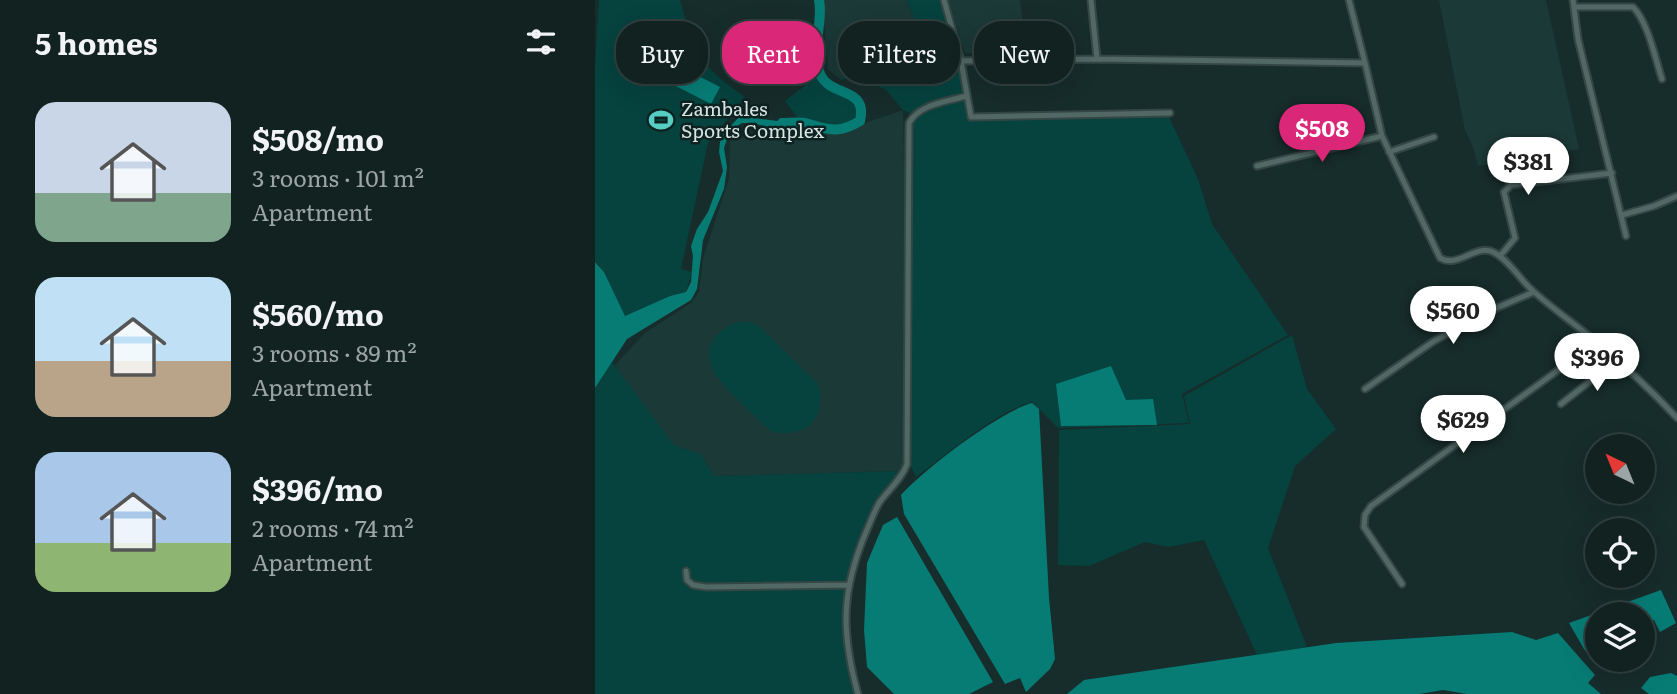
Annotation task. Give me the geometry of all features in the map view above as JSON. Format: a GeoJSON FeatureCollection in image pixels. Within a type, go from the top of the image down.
{"type":"FeatureCollection","features":[{"type":"Feature","properties":{"kind":"street"},"geometry":{"type":"LineString","coordinates":[[944,0],[961,61],[971,117],[1170,113]]}},
{"type":"Feature","properties":{"kind":"street"},"geometry":{"type":"LineString","coordinates":[[1091,0],[1097,59]]}},
{"type":"Feature","properties":{"kind":"street"},"geometry":{"type":"LineString","coordinates":[[1349,0],[1382,136],[1440,258],[1446,262],[1455,261],[1481,250],[1488,250],[1500,256],[1534,292],[1597,342],[1677,418]]}},
{"type":"Feature","properties":{"kind":"street"},"geometry":{"type":"LineString","coordinates":[[1573,0],[1579,39],[1626,236]]}},
{"type":"Feature","properties":{"kind":"street"},"geometry":{"type":"LineString","coordinates":[[1574,8],[1633,7],[1652,46],[1661,79]]}},
{"type":"Feature","properties":{"kind":"street"},"geometry":{"type":"LineString","coordinates":[[961,61],[1097,59],[1365,63]]}},
{"type":"Feature","properties":{"kind":"street"},"geometry":{"type":"LineString","coordinates":[[858,694],[850,666],[846,626],[848,585],[853,563],[878,504],[907,464],[909,124],[921,109],[966,96]]}},
{"type":"Feature","properties":{"kind":"street"},"geometry":{"type":"LineString","coordinates":[[1257,166],[1382,136]]}},
{"type":"Feature","properties":{"kind":"street"},"geometry":{"type":"LineString","coordinates":[[1389,152],[1434,137]]}},
{"type":"Feature","properties":{"kind":"street"},"geometry":{"type":"LineString","coordinates":[[1500,256],[1514,243],[1515,238],[1504,192],[1506,188],[1612,173]]}},
{"type":"Feature","properties":{"kind":"street"},"geometry":{"type":"LineString","coordinates":[[1622,215],[1677,196]]}},
{"type":"Feature","properties":{"kind":"street"},"geometry":{"type":"LineString","coordinates":[[1365,389],[1434,341],[1487,312],[1534,292]]}},
{"type":"Feature","properties":{"kind":"street"},"geometry":{"type":"LineString","coordinates":[[1402,584],[1364,527],[1365,515],[1371,506],[1597,342]]}},
{"type":"Feature","properties":{"kind":"street"},"geometry":{"type":"LineString","coordinates":[[1561,404],[1617,360]]}},
{"type":"Feature","properties":{"kind":"street"},"geometry":{"type":"LineString","coordinates":[[686,571],[687,580],[693,585],[706,587],[848,585]]}},
{"type":"Feature","properties":{"kind":"shaded area","name":"Zambales Sports Complex"},"geometry":{"type":"Polygon","coordinates":[[[599,0],[680,0],[686,21],[616,21],[616,84],[708,84],[708,66],[722,80],[722,84],[728,84],[745,97],[708,143],[681,269],[692,272],[686,292],[670,296],[625,316],[604,272],[595,261],[595,67],[599,0]]]}},
{"type":"Feature","properties":{"kind":"shaded area"},"geometry":{"type":"Polygon","coordinates":[[[822,0],[907,0],[915,21],[838,21],[838,77],[828,69],[822,0]]]}},
{"type":"Feature","properties":{"kind":"shaded area"},"geometry":{"type":"Polygon","coordinates":[[[907,0],[944,0],[950,21],[915,21],[907,0]]]}},
{"type":"Feature","properties":{"kind":"shaded area"},"geometry":{"type":"Polygon","coordinates":[[[948,0],[1020,0],[1023,21],[974,21],[974,53],[965,53],[960,37],[960,21],[955,21],[948,0]]]}},
{"type":"Feature","properties":{"kind":"shaded area"},"geometry":{"type":"Polygon","coordinates":[[[1439,0],[1546,0],[1579,149],[1478,166],[1465,130],[1439,0]]]}},
{"type":"Feature","properties":{"kind":"shaded area"},"geometry":{"type":"Polygon","coordinates":[[[960,57],[966,96],[921,109],[914,115],[903,110],[886,90],[874,84],[960,84],[960,57]]]}},
{"type":"Feature","properties":{"kind":"shaded area"},"geometry":{"type":"Polygon","coordinates":[[[824,78],[854,98],[861,111],[860,121],[837,129],[813,128],[798,118],[785,101],[807,84],[824,84],[824,78]]]}},
{"type":"Feature","properties":{"kind":"shaded area"},"geometry":{"type":"Polygon","coordinates":[[[708,81],[720,87],[711,104],[672,84],[708,84],[708,81]]]}},
{"type":"Feature","properties":{"kind":"shaded area"},"geometry":{"type":"Polygon","coordinates":[[[967,98],[972,118],[1168,115],[1198,179],[1212,224],[1288,335],[1182,394],[1189,423],[1058,428],[1032,402],[987,424],[916,477],[909,462],[911,126],[915,119],[928,110],[967,98]]]}},
{"type":"Feature","properties":{"kind":"shaded area"},"geometry":{"type":"Polygon","coordinates":[[[903,110],[906,283],[903,471],[714,476],[701,454],[674,445],[615,365],[645,333],[691,303],[699,292],[703,258],[729,179],[730,140],[805,127],[836,133],[903,110]]]}},
{"type":"Feature","properties":{"kind":"shaded area"},"geometry":{"type":"Polygon","coordinates":[[[740,116],[793,123],[772,128],[742,123],[727,139],[724,148],[727,167],[724,189],[703,240],[697,289],[691,300],[627,339],[595,388],[595,262],[604,272],[625,316],[670,296],[686,292],[691,282],[691,246],[697,229],[708,212],[723,171],[720,142],[724,133],[740,116]]]}},
{"type":"Feature","properties":{"kind":"shaded area"},"geometry":{"type":"Polygon","coordinates":[[[738,322],[759,326],[819,385],[820,398],[816,417],[804,429],[785,433],[772,432],[716,375],[710,360],[711,345],[719,333],[738,322]]]}},
{"type":"Feature","properties":{"kind":"shaded area"},"geometry":{"type":"Polygon","coordinates":[[[1292,335],[1307,389],[1336,429],[1295,466],[1268,548],[1307,647],[1257,655],[1204,540],[1169,547],[1145,542],[1089,566],[1058,565],[1059,430],[1190,424],[1184,396],[1292,335]]]}},
{"type":"Feature","properties":{"kind":"shaded area"},"geometry":{"type":"Polygon","coordinates":[[[612,362],[674,445],[701,454],[714,476],[903,471],[878,504],[853,563],[846,626],[858,694],[595,694],[595,388],[612,362]]]}},
{"type":"Feature","properties":{"kind":"shaded area"},"geometry":{"type":"Polygon","coordinates":[[[1111,366],[1126,400],[1153,399],[1157,425],[1061,426],[1056,384],[1111,366]]]}},
{"type":"Feature","properties":{"kind":"shaded area"},"geometry":{"type":"Polygon","coordinates":[[[1032,403],[1039,409],[1055,659],[1050,669],[1026,692],[1020,678],[1005,684],[904,514],[901,495],[927,471],[982,429],[1032,403]]]}},
{"type":"Feature","properties":{"kind":"shaded area"},"geometry":{"type":"Polygon","coordinates":[[[897,517],[993,682],[969,694],[894,694],[867,667],[864,630],[867,563],[883,525],[897,517]]]}},
{"type":"Feature","properties":{"kind":"shaded area"},"geometry":{"type":"Polygon","coordinates":[[[1661,590],[1676,623],[1660,632],[1655,622],[1655,602],[1628,602],[1661,590]]]}},
{"type":"Feature","properties":{"kind":"shaded area"},"geometry":{"type":"Polygon","coordinates":[[[1585,617],[1585,650],[1584,649],[1569,623],[1585,617]]]}},
{"type":"Feature","properties":{"kind":"shaded area"},"geometry":{"type":"Polygon","coordinates":[[[1512,632],[1536,640],[1558,633],[1585,664],[1585,672],[1592,672],[1595,675],[1588,683],[1601,694],[1467,694],[1443,690],[1419,694],[1067,694],[1084,680],[1336,643],[1512,632]]]}},
{"type":"Feature","properties":{"kind":"shaded area"},"geometry":{"type":"Polygon","coordinates":[[[1671,673],[1677,676],[1677,694],[1649,694],[1641,688],[1650,677],[1671,673]]]}},
{"type":"Feature","properties":{"kind":"waterway"},"geometry":{"type":"LineString","coordinates":[[782,123],[805,123],[826,129],[839,129],[860,121],[861,110],[854,97],[826,83],[821,76],[816,58],[819,0]]}},
{"type":"Feature","properties":{"kind":"place","name":"Zambales Sports Complex"},"geometry":{"type":"Point","coordinates":[661,120]}}]}
